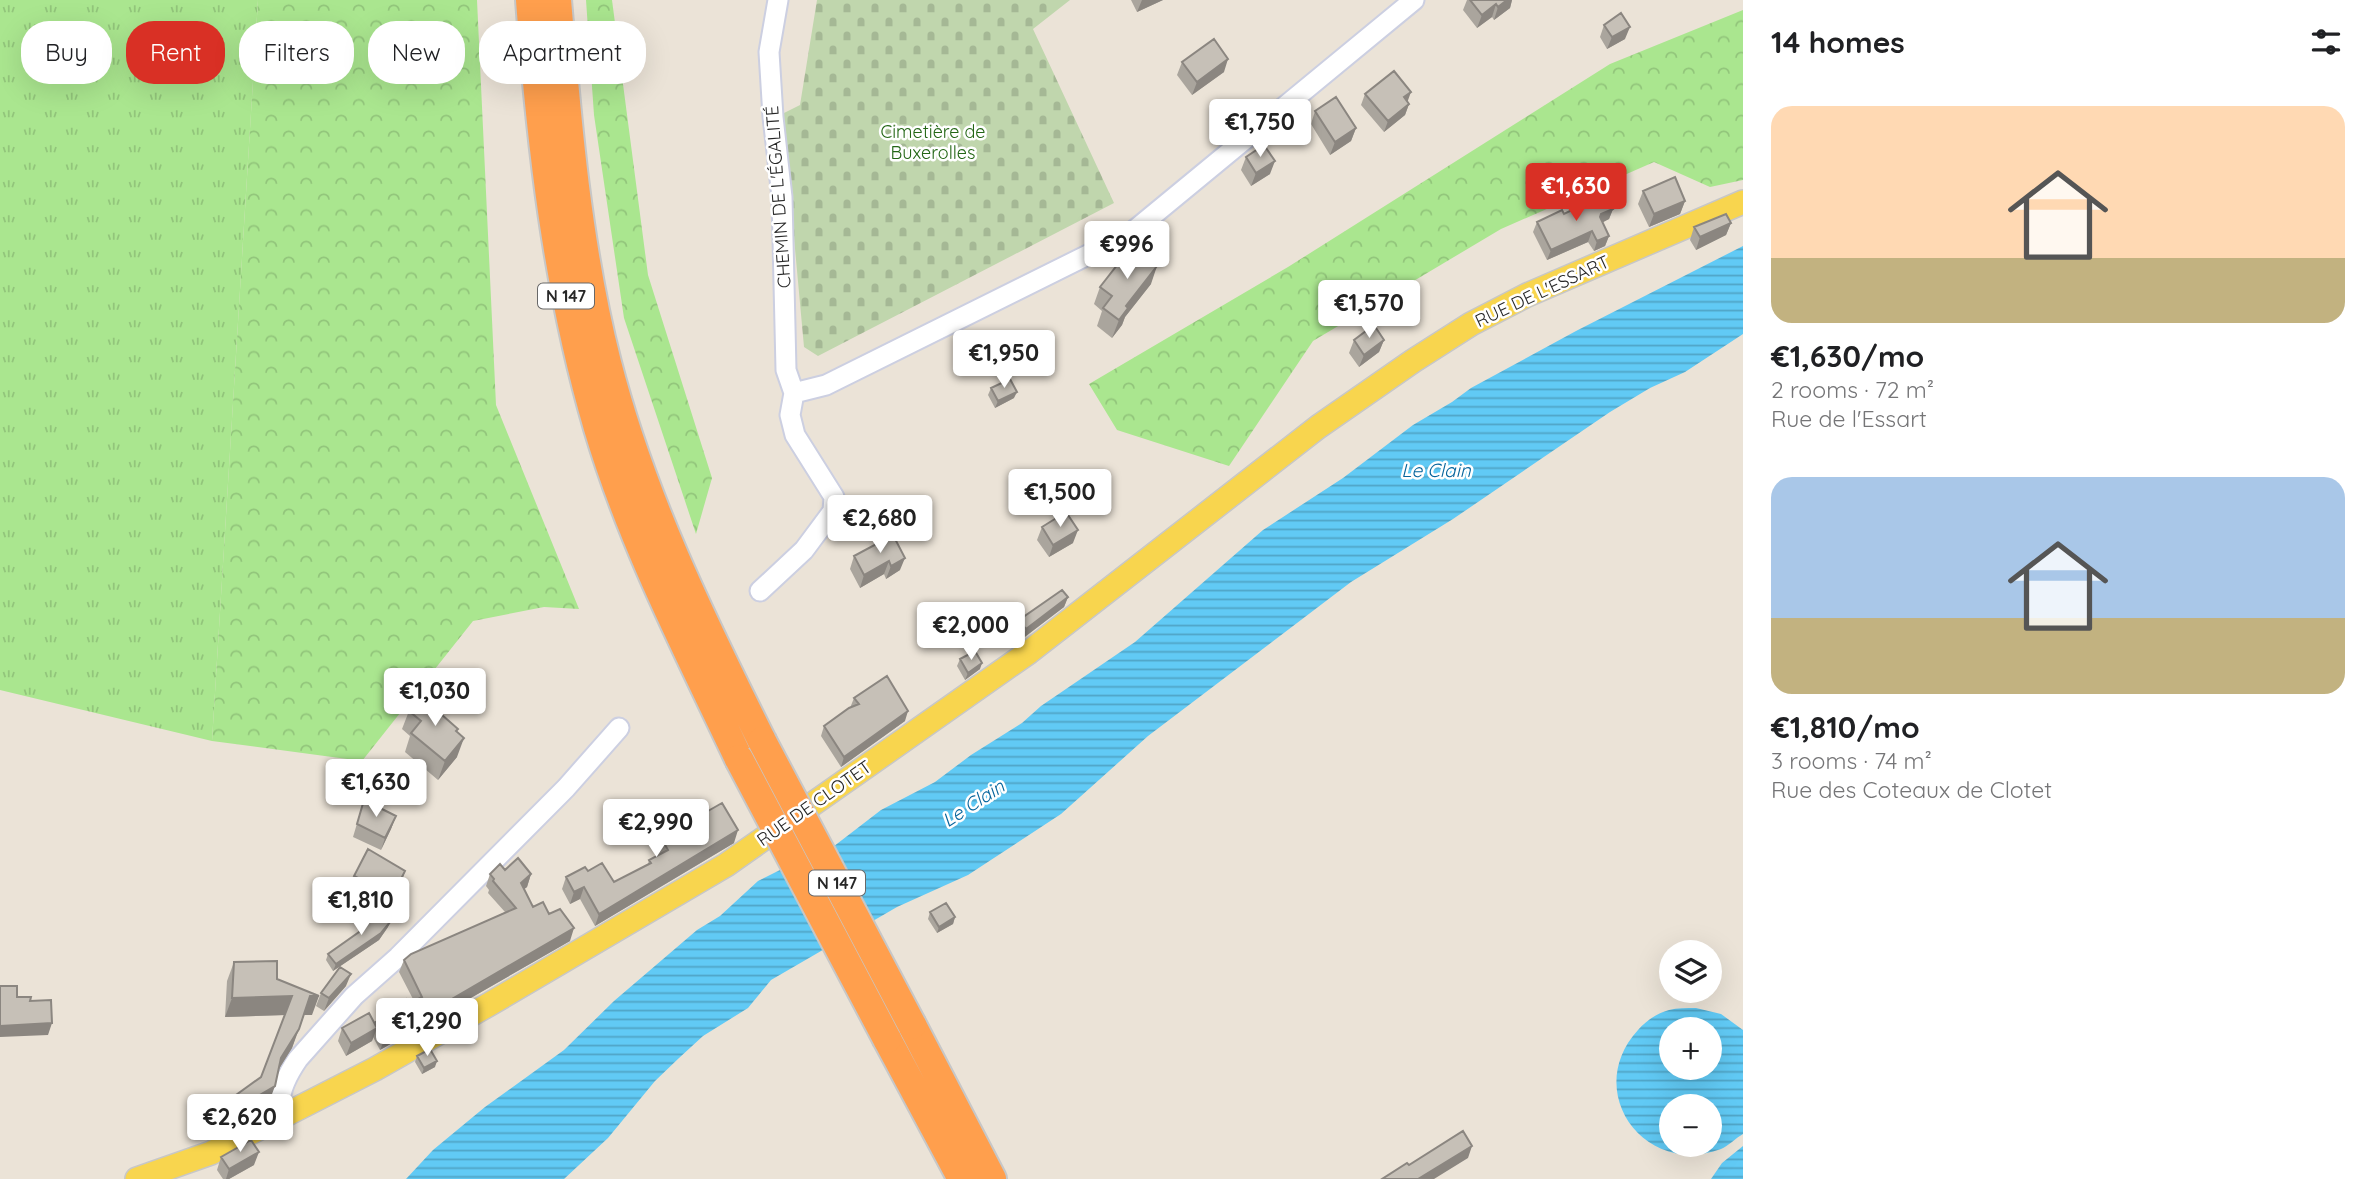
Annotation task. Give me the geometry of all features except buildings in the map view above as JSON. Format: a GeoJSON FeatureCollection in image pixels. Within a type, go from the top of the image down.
{"type":"FeatureCollection","features":[{"type":"Feature","properties":{"kind":"highway","name":"N 147"},"geometry":{"type":"LineString","coordinates":[[530,0],[538,104],[551,213],[569,315],[598,429],[614,476],[649,564],[739,759],[962,1179]]}},
{"type":"Feature","properties":{"kind":"highway","name":"N 147"},"geometry":{"type":"LineString","coordinates":[[557,0],[575,183],[593,300],[607,363],[653,505],[713,644],[992,1179]]}},
{"type":"Feature","properties":{"kind":"main road","name":"RUE DE L'ESSART"},"geometry":{"type":"LineString","coordinates":[[1318,426],[1471,324],[1527,295],[1743,202]]}},
{"type":"Feature","properties":{"kind":"main road","name":"RUE DE CLOTET"},"geometry":{"type":"LineString","coordinates":[[147,1176],[211,1153],[375,1069],[488,1006],[726,865],[1029,652],[1318,426]]}},
{"type":"Feature","properties":{"kind":"street","name":"CHEMIN DE L'ÉGALITÉ"},"geometry":{"type":"LineString","coordinates":[[760,591],[804,550],[833,511],[834,497],[795,435],[790,415],[794,393],[786,370],[782,197],[769,52],[778,0]]}},
{"type":"Feature","properties":{"kind":"street"},"geometry":{"type":"LineString","coordinates":[[794,393],[826,385],[1130,234],[1414,0]]}},
{"type":"Feature","properties":{"kind":"street"},"geometry":{"type":"LineString","coordinates":[[282,1116],[279,1107],[280,1095],[298,1059],[354,996],[398,957],[566,788],[619,728]]}},
{"type":"Feature","properties":{"kind":"green space"},"geometry":{"type":"Polygon","coordinates":[[[0,0],[258,0],[257,21],[239,21],[239,84],[253,84],[212,741],[0,690],[0,0]]]}},
{"type":"Feature","properties":{"kind":"green space"},"geometry":{"type":"Polygon","coordinates":[[[258,0],[477,0],[496,405],[579,609],[544,607],[473,621],[362,761],[212,741],[253,84],[354,84],[354,21],[257,21],[258,0]]]}},
{"type":"Feature","properties":{"kind":"green space"},"geometry":{"type":"Polygon","coordinates":[[[586,0],[612,0],[615,21],[587,21],[586,0]]]}},
{"type":"Feature","properties":{"kind":"green space","name":"Cimetière de Buxerolles"},"geometry":{"type":"Polygon","coordinates":[[[817,0],[1070,0],[1033,29],[1114,203],[818,356],[804,347],[780,115],[800,105],[817,0]]]}},
{"type":"Feature","properties":{"kind":"green space"},"geometry":{"type":"Polygon","coordinates":[[[1743,10],[1743,180],[1710,187],[1654,162],[1501,229],[1313,341],[1229,466],[1117,430],[1089,384],[1288,267],[1610,64],[1743,10]]]}},
{"type":"Feature","properties":{"kind":"green space"},"geometry":{"type":"Polygon","coordinates":[[[592,84],[623,84],[648,275],[712,478],[696,534],[624,318],[592,84]]]}},
{"type":"Feature","properties":{"kind":"water","name":"Le Clain"},"geometry":{"type":"Polygon","coordinates":[[[1743,246],[1743,334],[1685,372],[1650,388],[1610,412],[1453,519],[1351,582],[1148,736],[1061,814],[968,875],[897,907],[771,980],[748,1008],[703,1036],[655,1081],[608,1138],[564,1179],[406,1179],[433,1150],[485,1107],[564,1050],[614,1001],[697,930],[720,916],[758,881],[808,856],[829,850],[881,810],[935,782],[971,755],[1022,723],[1041,706],[1135,642],[1263,530],[1343,478],[1413,425],[1471,388],[1576,331],[1743,246]]]}},
{"type":"Feature","properties":{"kind":"water"},"geometry":{"type":"Polygon","coordinates":[[[1696,1008],[1721,1014],[1743,1030],[1743,1134],[1722,1148],[1722,1094],[1659,1094],[1659,1146],[1646,1140],[1630,1123],[1619,1102],[1617,1078],[1622,1054],[1645,1024],[1656,1015],[1675,1009],[1696,1008]]]}},
{"type":"Feature","properties":{"kind":"water"},"geometry":{"type":"Polygon","coordinates":[[[1743,1146],[1743,1179],[1711,1179],[1722,1163],[1743,1146]]]}}]}
